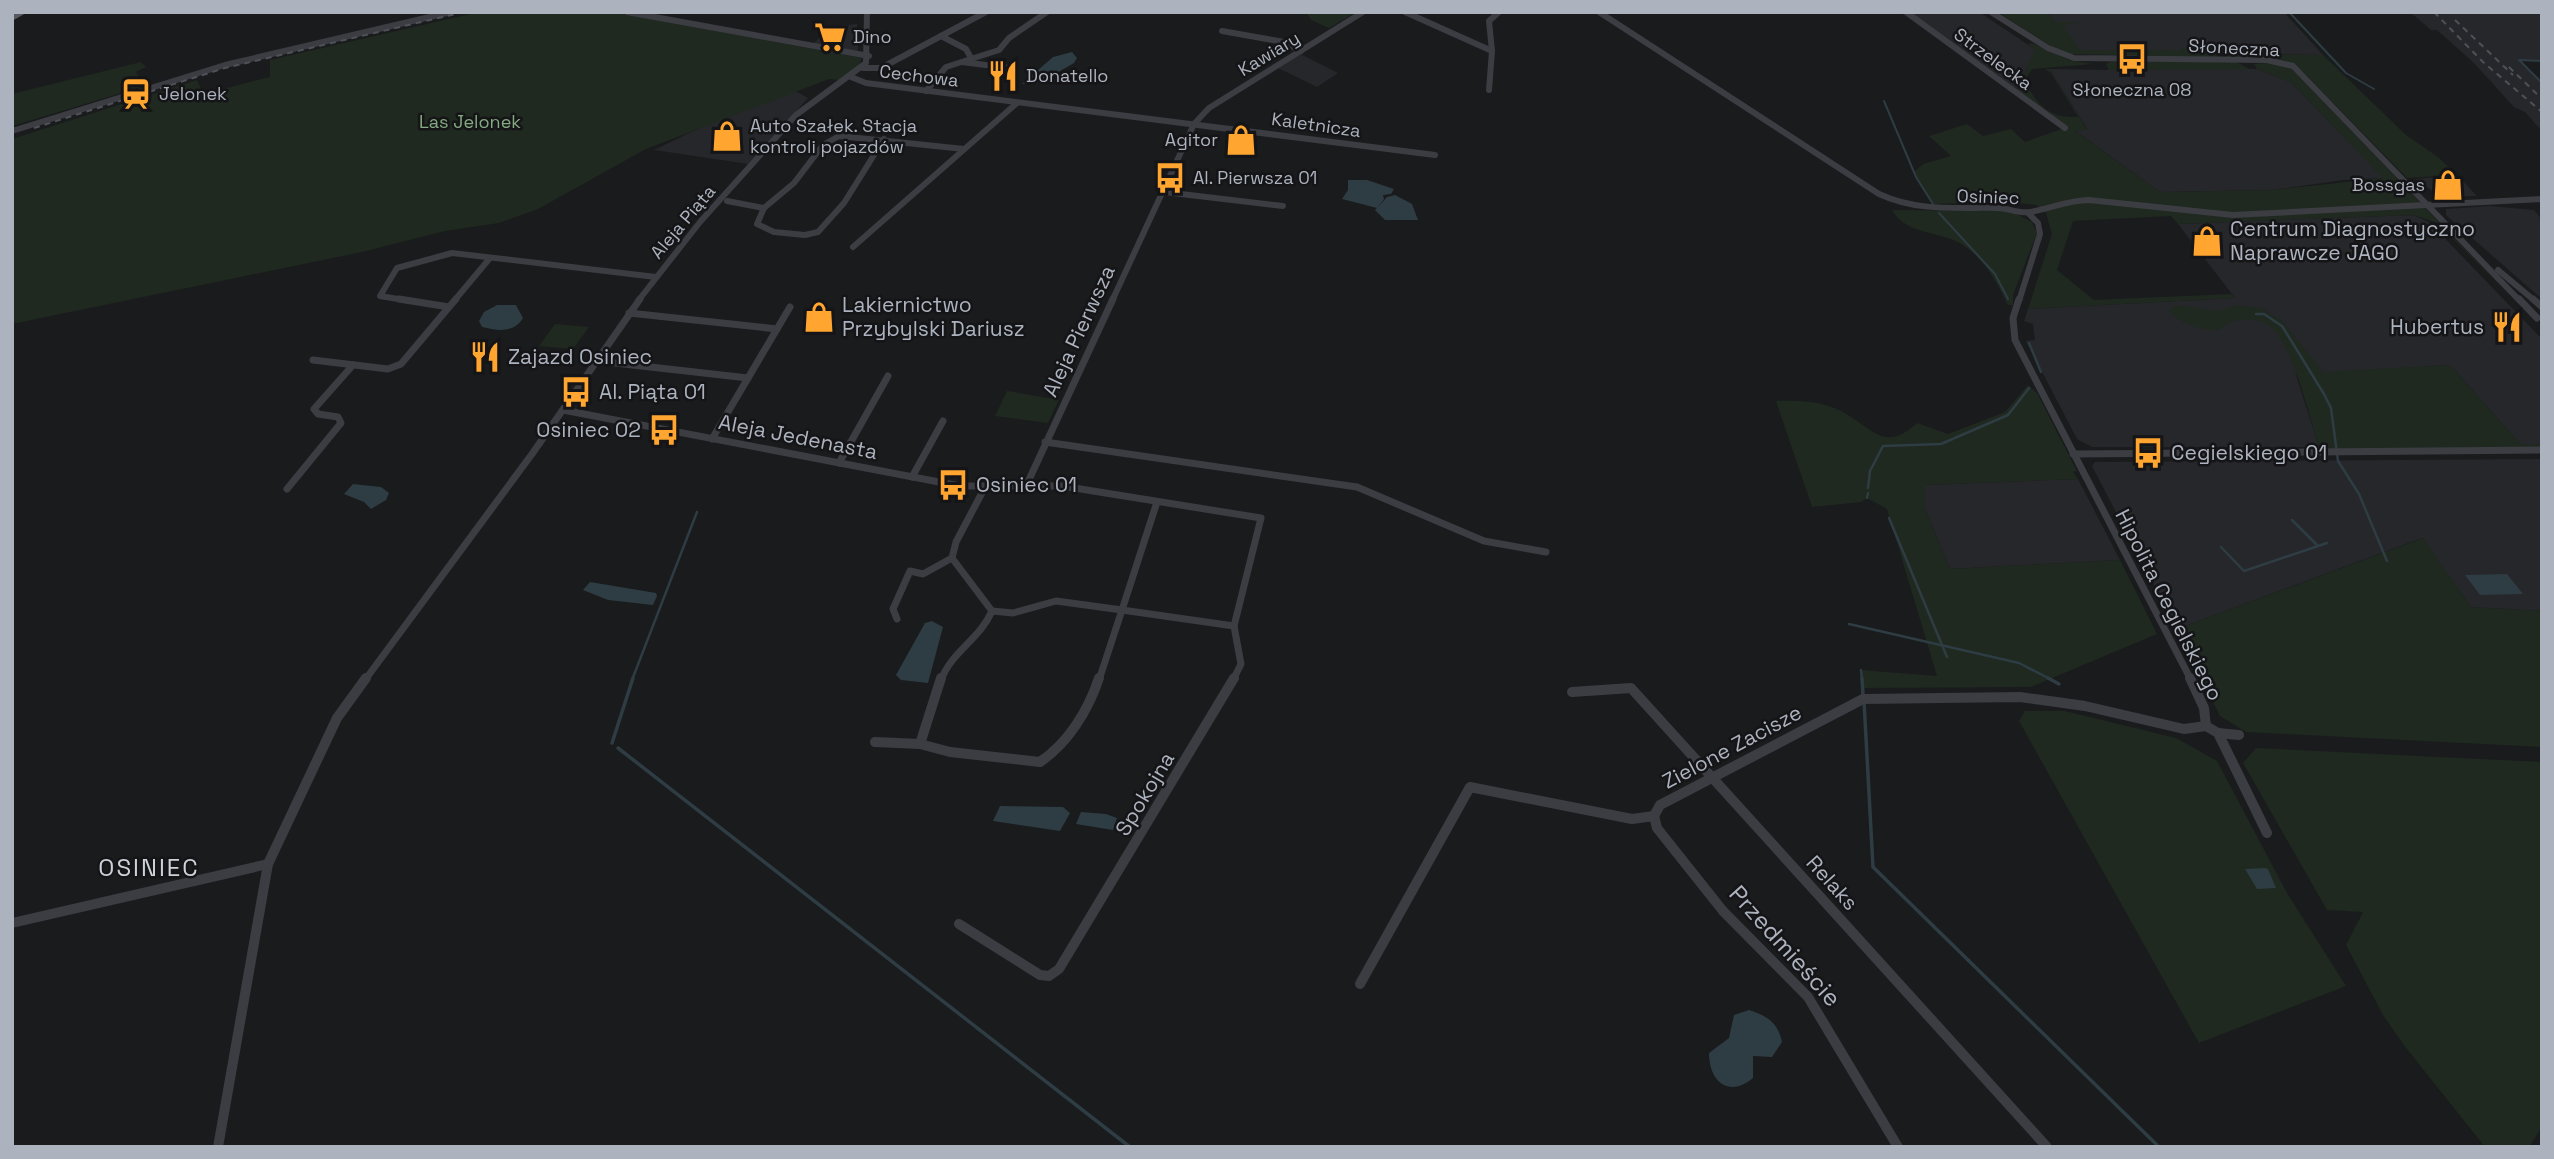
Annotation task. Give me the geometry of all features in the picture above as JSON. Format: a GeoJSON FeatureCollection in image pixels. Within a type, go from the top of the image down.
{"type":"FeatureCollection","features":[{"type":"Feature","properties":{"kind":"main road"},"geometry":{"type":"LineString","coordinates":[[12,18],[21,12]]}},
{"type":"Feature","properties":{"kind":"street"},"geometry":{"type":"LineString","coordinates":[[12,131],[216,67],[449,12]]}},
{"type":"Feature","properties":{"kind":"street"},"geometry":{"type":"LineString","coordinates":[[627,12],[869,56]]}},
{"type":"Feature","properties":{"kind":"street"},"geometry":{"type":"LineString","coordinates":[[867,12],[869,56],[863,68],[881,68],[986,12]]}},
{"type":"Feature","properties":{"kind":"street"},"geometry":{"type":"LineString","coordinates":[[991,66],[1009,38],[1047,12]]}},
{"type":"Feature","properties":{"kind":"street","name":"Kawiary"},"geometry":{"type":"LineString","coordinates":[[1194,124],[1209,107],[1363,12]]}},
{"type":"Feature","properties":{"kind":"street"},"geometry":{"type":"LineString","coordinates":[[1405,12],[1492,51]]}},
{"type":"Feature","properties":{"kind":"street"},"geometry":{"type":"LineString","coordinates":[[1489,90],[1492,51],[1489,20],[1499,12]]}},
{"type":"Feature","properties":{"kind":"street","name":"Osiniec"},"geometry":{"type":"LineString","coordinates":[[1599,12],[1890,200],[1921,209],[1996,208],[2028,213],[2059,202],[2086,200],[2217,215],[2542,199]]}},
{"type":"Feature","properties":{"kind":"street","name":"Strzelecka"},"geometry":{"type":"LineString","coordinates":[[1906,12],[2065,128]]}},
{"type":"Feature","properties":{"kind":"street","name":"Słoneczna"},"geometry":{"type":"LineString","coordinates":[[1991,12],[2048,48],[2074,58],[2267,60],[2287,64],[2303,75],[2466,244]]}},
{"type":"Feature","properties":{"kind":"street"},"geometry":{"type":"LineString","coordinates":[[1222,31],[1284,42],[1301,51]]}},
{"type":"Feature","properties":{"kind":"street"},"geometry":{"type":"LineString","coordinates":[[941,36],[966,49],[971,58]]}},
{"type":"Feature","properties":{"kind":"street"},"geometry":{"type":"LineString","coordinates":[[926,90],[942,71],[959,61],[999,50]]}},
{"type":"Feature","properties":{"kind":"street"},"geometry":{"type":"LineString","coordinates":[[959,61],[1009,68]]}},
{"type":"Feature","properties":{"kind":"street","name":"Aleja Piąta"},"geometry":{"type":"LineString","coordinates":[[218,1147],[268,864],[337,718],[563,410],[629,313],[700,222],[796,115],[810,102],[863,68]]}},
{"type":"Feature","properties":{"kind":"street","name":"Cechowa"},"geometry":{"type":"LineString","coordinates":[[851,76],[861,82],[1194,124]]}},
{"type":"Feature","properties":{"kind":"street"},"geometry":{"type":"LineString","coordinates":[[853,247],[1017,103]]}},
{"type":"Feature","properties":{"kind":"street","name":"Kaletnicza"},"geometry":{"type":"LineString","coordinates":[[1194,124],[1435,155]]}},
{"type":"Feature","properties":{"kind":"street","name":"Aleja Pierwsza"},"geometry":{"type":"LineString","coordinates":[[1027,484],[1194,124]]}},
{"type":"Feature","properties":{"kind":"street"},"geometry":{"type":"LineString","coordinates":[[884,139],[848,196],[818,232],[802,235],[762,230],[757,224],[764,208],[795,182],[822,144],[831,138],[845,135],[884,139],[964,149]]}},
{"type":"Feature","properties":{"kind":"street"},"geometry":{"type":"LineString","coordinates":[[1164,192],[1283,206]]}},
{"type":"Feature","properties":{"kind":"street"},"geometry":{"type":"LineString","coordinates":[[727,201],[764,208]]}},
{"type":"Feature","properties":{"kind":"street","name":"Hipolita Cegielskiego"},"geometry":{"type":"LineString","coordinates":[[1863,699],[2020,698],[2085,706],[2184,729],[2206,726],[2204,708],[2067,443],[2012,328],[2040,234],[2038,223],[2028,213]]}},
{"type":"Feature","properties":{"kind":"street"},"geometry":{"type":"LineString","coordinates":[[2466,244],[2542,307]]}},
{"type":"Feature","properties":{"kind":"street"},"geometry":{"type":"LineString","coordinates":[[2466,244],[2537,317]]}},
{"type":"Feature","properties":{"kind":"street"},"geometry":{"type":"LineString","coordinates":[[449,307],[384,299],[380,295],[397,268],[447,253],[656,277]]}},
{"type":"Feature","properties":{"kind":"street"},"geometry":{"type":"LineString","coordinates":[[313,360],[388,369],[401,364],[490,258]]}},
{"type":"Feature","properties":{"kind":"street"},"geometry":{"type":"LineString","coordinates":[[712,439],[790,307]]}},
{"type":"Feature","properties":{"kind":"street"},"geometry":{"type":"LineString","coordinates":[[629,313],[777,329]]}},
{"type":"Feature","properties":{"kind":"street"},"geometry":{"type":"LineString","coordinates":[[597,360],[748,378]]}},
{"type":"Feature","properties":{"kind":"street"},"geometry":{"type":"LineString","coordinates":[[287,489],[341,423],[338,417],[318,414],[314,409],[353,365]]}},
{"type":"Feature","properties":{"kind":"street"},"geometry":{"type":"LineString","coordinates":[[839,463],[888,376]]}},
{"type":"Feature","properties":{"kind":"street","name":"Aleja Jedenasta"},"geometry":{"type":"LineString","coordinates":[[563,410],[984,489],[1027,484],[1073,488],[1261,518],[1234,626]]}},
{"type":"Feature","properties":{"kind":"street"},"geometry":{"type":"LineString","coordinates":[[912,477],[943,421]]}},
{"type":"Feature","properties":{"kind":"street"},"geometry":{"type":"LineString","coordinates":[[1045,442],[1357,487],[1485,541],[1546,552]]}},
{"type":"Feature","properties":{"kind":"street"},"geometry":{"type":"LineString","coordinates":[[2067,443],[2091,453]]}},
{"type":"Feature","properties":{"kind":"street"},"geometry":{"type":"LineString","coordinates":[[2073,454],[2542,450]]}},
{"type":"Feature","properties":{"kind":"street"},"geometry":{"type":"LineString","coordinates":[[897,619],[893,609],[910,571],[923,574],[952,558],[956,542],[984,489]]}},
{"type":"Feature","properties":{"kind":"street"},"geometry":{"type":"LineString","coordinates":[[875,742],[920,744],[950,752],[1040,762],[1062,747],[1094,694],[1157,502]]}},
{"type":"Feature","properties":{"kind":"street"},"geometry":{"type":"LineString","coordinates":[[952,558],[992,611],[1013,613],[1056,601],[1234,626]]}},
{"type":"Feature","properties":{"kind":"street"},"geometry":{"type":"LineString","coordinates":[[920,744],[946,667],[957,648],[988,625],[992,611]]}},
{"type":"Feature","properties":{"kind":"street","name":"Spokojna"},"geometry":{"type":"LineString","coordinates":[[959,925],[1040,975],[1049,976],[1059,970],[1229,688],[1241,664],[1234,626]]}},
{"type":"Feature","properties":{"kind":"street","name":"Relaks"},"geometry":{"type":"LineString","coordinates":[[1572,692],[1631,688],[2047,1147]]}},
{"type":"Feature","properties":{"kind":"street","name":"Zielone Zacisze"},"geometry":{"type":"LineString","coordinates":[[1360,984],[1469,787],[1632,819],[1654,816],[1660,805],[1863,699]]}},
{"type":"Feature","properties":{"kind":"street"},"geometry":{"type":"LineString","coordinates":[[2206,726],[2218,733],[2239,735]]}},
{"type":"Feature","properties":{"kind":"street"},"geometry":{"type":"LineString","coordinates":[[2218,733],[2267,833]]}},
{"type":"Feature","properties":{"kind":"street","name":"Przedmieście"},"geometry":{"type":"LineString","coordinates":[[1654,816],[1657,828],[1723,911],[1808,997],[1898,1147]]}},
{"type":"Feature","properties":{"kind":"street"},"geometry":{"type":"LineString","coordinates":[[12,923],[268,864]]}},
{"type":"Feature","properties":{"kind":"shaded area"},"geometry":{"type":"Polygon","coordinates":[[[1908,12],[1979,12],[2036,50],[2017,89],[1908,12]]]}},
{"type":"Feature","properties":{"kind":"shaded area"},"geometry":{"type":"Polygon","coordinates":[[[2004,12],[2284,12],[2323,55],[2072,52],[2004,12]]]}},
{"type":"Feature","properties":{"kind":"shaded area"},"geometry":{"type":"Polygon","coordinates":[[[2410,12],[2542,12],[2542,60],[2520,60],[2542,81],[2542,131],[2525,112],[2514,107],[2474,63],[2437,30],[2431,30],[2410,12]]]}},
{"type":"Feature","properties":{"kind":"shaded area"},"geometry":{"type":"Polygon","coordinates":[[[857,24],[858,50],[813,44],[830,27],[857,24]]]}},
{"type":"Feature","properties":{"kind":"shaded area"},"geometry":{"type":"Polygon","coordinates":[[[1072,52],[1077,58],[1074,63],[1041,82],[1022,84],[1053,57],[1072,52]]]}},
{"type":"Feature","properties":{"kind":"shaded area"},"geometry":{"type":"Polygon","coordinates":[[[1300,54],[1338,73],[1317,87],[1278,68],[1300,54]]]}},
{"type":"Feature","properties":{"kind":"shaded area"},"geometry":{"type":"Polygon","coordinates":[[[2050,69],[2257,69],[2291,82],[2384,178],[2343,180],[2273,190],[2160,192],[2074,130],[2087,129],[2050,69]]]}},
{"type":"Feature","properties":{"kind":"shaded area","name":"Auto Szałek. Stacja kontroli pojazdów"},"geometry":{"type":"Polygon","coordinates":[[[794,90],[808,98],[748,164],[654,150],[712,122],[794,90]]]}},
{"type":"Feature","properties":{"kind":"shaded area"},"geometry":{"type":"Polygon","coordinates":[[[2457,175],[2477,196],[2441,197],[2416,179],[2457,175]]]}},
{"type":"Feature","properties":{"kind":"shaded area"},"geometry":{"type":"Polygon","coordinates":[[[1348,180],[1367,180],[1394,189],[1391,194],[1383,195],[1384,199],[1377,208],[1342,199],[1348,190],[1348,180]]]}},
{"type":"Feature","properties":{"kind":"shaded area"},"geometry":{"type":"Polygon","coordinates":[[[1395,195],[1412,204],[1418,220],[1385,220],[1375,210],[1387,197],[1395,195]]]}},
{"type":"Feature","properties":{"kind":"shaded area"},"geometry":{"type":"Polygon","coordinates":[[[2490,206],[2534,210],[2542,220],[2542,299],[2446,215],[2446,209],[2490,206]]]}},
{"type":"Feature","properties":{"kind":"shaded area"},"geometry":{"type":"Polygon","coordinates":[[[2413,215],[2429,222],[2542,339],[2542,444],[2520,444],[2450,365],[2296,375],[2319,447],[2092,447],[2077,439],[2026,341],[2035,340],[2033,324],[2024,321],[2028,309],[2235,298],[2178,224],[2413,215]]]}},
{"type":"Feature","properties":{"kind":"shaded area"},"geometry":{"type":"Polygon","coordinates":[[[497,305],[516,305],[523,318],[510,328],[500,330],[482,327],[479,321],[484,312],[497,305]]]}},
{"type":"Feature","properties":{"kind":"shaded area"},"geometry":{"type":"Polygon","coordinates":[[[2542,459],[2542,611],[2471,607],[2422,538],[2177,629],[2092,466],[2095,462],[2542,459]]]}},
{"type":"Feature","properties":{"kind":"shaded area"},"geometry":{"type":"Polygon","coordinates":[[[2078,479],[2120,560],[1950,569],[1925,509],[1925,485],[2078,479]]]}},
{"type":"Feature","properties":{"kind":"shaded area"},"geometry":{"type":"Polygon","coordinates":[[[353,484],[381,487],[389,493],[386,500],[371,509],[364,502],[344,494],[353,484]]]}},
{"type":"Feature","properties":{"kind":"shaded area"},"geometry":{"type":"Polygon","coordinates":[[[2507,574],[2523,594],[2480,595],[2465,575],[2507,574]]]}},
{"type":"Feature","properties":{"kind":"shaded area"},"geometry":{"type":"Polygon","coordinates":[[[590,582],[656,593],[657,596],[653,605],[608,600],[583,590],[590,582]]]}},
{"type":"Feature","properties":{"kind":"shaded area"},"geometry":{"type":"Polygon","coordinates":[[[932,621],[943,627],[928,683],[901,680],[896,675],[925,623],[932,621]]]}},
{"type":"Feature","properties":{"kind":"shaded area"},"geometry":{"type":"Polygon","coordinates":[[[1000,806],[1063,807],[1070,813],[1060,831],[993,821],[1000,806]]]}},
{"type":"Feature","properties":{"kind":"shaded area"},"geometry":{"type":"Polygon","coordinates":[[[1081,812],[1106,814],[1117,818],[1113,830],[1076,824],[1081,812]]]}},
{"type":"Feature","properties":{"kind":"shaded area"},"geometry":{"type":"Polygon","coordinates":[[[2245,869],[2268,869],[2276,888],[2257,889],[2245,869]]]}},
{"type":"Feature","properties":{"kind":"shaded area"},"geometry":{"type":"Polygon","coordinates":[[[1749,1010],[1771,1021],[1782,1042],[1772,1057],[1753,1056],[1753,1078],[1736,1087],[1729,1087],[1722,1084],[1712,1072],[1709,1053],[1729,1038],[1734,1015],[1749,1010]]]}},
{"type":"Feature","properties":{"kind":"green space","name":"Las Jelonek"},"geometry":{"type":"Polygon","coordinates":[[[479,12],[612,12],[862,58],[857,71],[838,80],[829,79],[646,149],[538,209],[499,223],[445,231],[362,252],[12,324],[12,139],[197,80],[203,94],[270,77],[270,60],[479,12]]]}},
{"type":"Feature","properties":{"kind":"green space"},"geometry":{"type":"Polygon","coordinates":[[[1306,12],[1356,12],[1329,28],[1311,20],[1306,12]]]}},
{"type":"Feature","properties":{"kind":"green space"},"geometry":{"type":"Polygon","coordinates":[[[1998,12],[2048,12],[2055,22],[2082,22],[2063,25],[2080,50],[2180,50],[2197,43],[2215,48],[2219,53],[2217,57],[2069,54],[2054,48],[1998,12]]]}},
{"type":"Feature","properties":{"kind":"green space"},"geometry":{"type":"Polygon","coordinates":[[[2032,43],[2069,60],[2093,64],[2032,69],[2024,81],[2040,104],[2052,113],[2078,117],[2051,73],[2045,69],[2050,69],[2087,130],[2075,131],[2160,192],[2273,190],[2383,178],[2291,82],[2257,69],[2254,64],[2277,62],[2292,69],[2526,313],[2438,223],[2413,215],[2178,224],[2171,216],[2073,221],[2057,270],[2094,300],[2231,294],[2235,298],[2028,309],[2052,234],[2046,213],[2036,205],[2008,202],[1933,204],[1914,172],[1923,164],[1951,156],[1929,136],[1967,124],[1983,136],[2011,129],[2025,142],[2064,128],[2013,90],[2017,89],[2035,50],[2028,44],[2032,43]]]}},
{"type":"Feature","properties":{"kind":"green space"},"geometry":{"type":"Polygon","coordinates":[[[2224,54],[2323,55],[2406,135],[2438,157],[2457,175],[2407,178],[2298,67],[2276,58],[2229,58],[2224,54]]]}},
{"type":"Feature","properties":{"kind":"green space"},"geometry":{"type":"Polygon","coordinates":[[[141,62],[146,67],[136,72],[145,86],[12,126],[12,94],[141,62]]]}},
{"type":"Feature","properties":{"kind":"green space"},"geometry":{"type":"Polygon","coordinates":[[[2237,62],[2249,69],[2109,70],[2106,64],[2237,62]]]}},
{"type":"Feature","properties":{"kind":"green space"},"geometry":{"type":"Polygon","coordinates":[[[1892,210],[2011,211],[2032,222],[2037,233],[2013,295],[2013,305],[2008,305],[1990,272],[1971,251],[1954,241],[1906,224],[1892,210]]]}},
{"type":"Feature","properties":{"kind":"green space"},"geometry":{"type":"Polygon","coordinates":[[[2176,305],[2218,311],[2236,305],[2261,308],[2282,321],[2323,372],[2450,365],[2520,444],[2542,444],[2542,448],[2335,450],[2319,447],[2294,367],[2272,328],[2258,321],[2241,320],[2217,330],[2198,328],[2168,311],[2176,305]]]}},
{"type":"Feature","properties":{"kind":"green space"},"geometry":{"type":"Polygon","coordinates":[[[555,324],[589,327],[573,349],[539,346],[555,324]]]}},
{"type":"Feature","properties":{"kind":"green space"},"geometry":{"type":"Polygon","coordinates":[[[2028,385],[2037,393],[2077,471],[2073,472],[2078,479],[1925,485],[1925,509],[1950,569],[2120,560],[2157,634],[2031,687],[1862,688],[1861,670],[1937,676],[1887,509],[1867,498],[1861,502],[1812,507],[1776,401],[1826,405],[1852,417],[1878,435],[1887,437],[1906,432],[1917,423],[1948,434],[2005,412],[2028,385]]]}},
{"type":"Feature","properties":{"kind":"green space"},"geometry":{"type":"Polygon","coordinates":[[[1007,391],[1059,400],[1048,423],[995,416],[1007,391]]]}},
{"type":"Feature","properties":{"kind":"green space"},"geometry":{"type":"Polygon","coordinates":[[[2423,538],[2471,607],[2542,611],[2542,747],[2246,732],[2220,716],[2177,629],[2423,538]]]}},
{"type":"Feature","properties":{"kind":"green space"},"geometry":{"type":"Polygon","coordinates":[[[2025,711],[2065,711],[2176,738],[2217,761],[2287,893],[2346,986],[2199,1043],[2019,721],[2025,711]]]}},
{"type":"Feature","properties":{"kind":"green space"},"geometry":{"type":"Polygon","coordinates":[[[2256,748],[2542,762],[2542,1127],[2529,1147],[2485,1147],[2383,1015],[2346,945],[2363,912],[2327,910],[2243,763],[2256,748]]]}},
{"type":"Feature","properties":{"kind":"waterway"},"geometry":{"type":"LineString","coordinates":[[2289,12],[2346,73],[2374,89]]}},
{"type":"Feature","properties":{"kind":"waterway"},"geometry":{"type":"LineString","coordinates":[[2542,61],[2519,60],[2542,83]]}},
{"type":"Feature","properties":{"kind":"waterway"},"geometry":{"type":"LineString","coordinates":[[1884,101],[1916,177],[1933,204]]}},
{"type":"Feature","properties":{"kind":"waterway"},"geometry":{"type":"LineString","coordinates":[[1939,213],[1995,274],[2008,299]]}},
{"type":"Feature","properties":{"kind":"waterway"},"geometry":{"type":"LineString","coordinates":[[2256,314],[2264,314],[2282,326],[2324,394],[2331,408],[2338,461],[2359,494],[2387,561]]}},
{"type":"Feature","properties":{"kind":"waterway"},"geometry":{"type":"LineString","coordinates":[[2029,343],[2041,372]]}},
{"type":"Feature","properties":{"kind":"waterway"},"geometry":{"type":"LineString","coordinates":[[1868,488],[1870,471],[1883,446],[1941,444],[2008,415],[2029,388]]}},
{"type":"Feature","properties":{"kind":"waterway"},"geometry":{"type":"LineString","coordinates":[[1867,498],[1868,493]]}},
{"type":"Feature","properties":{"kind":"waterway"},"geometry":{"type":"LineString","coordinates":[[632,680],[697,512]]}},
{"type":"Feature","properties":{"kind":"waterway"},"geometry":{"type":"LineString","coordinates":[[1889,518],[1942,645]]}},
{"type":"Feature","properties":{"kind":"waterway"},"geometry":{"type":"LineString","coordinates":[[2292,520],[2317,545]]}},
{"type":"Feature","properties":{"kind":"waterway"},"geometry":{"type":"LineString","coordinates":[[2221,547],[2244,571],[2327,543]]}},
{"type":"Feature","properties":{"kind":"waterway"},"geometry":{"type":"LineString","coordinates":[[1849,624],[1942,645]]}},
{"type":"Feature","properties":{"kind":"waterway"},"geometry":{"type":"LineString","coordinates":[[1942,645],[2019,663],[2052,680]]}},
{"type":"Feature","properties":{"kind":"waterway"},"geometry":{"type":"LineString","coordinates":[[1942,645],[1947,657]]}},
{"type":"Feature","properties":{"kind":"waterway"},"geometry":{"type":"LineString","coordinates":[[1861,670],[1862,680]]}},
{"type":"Feature","properties":{"kind":"waterway"},"geometry":{"type":"LineString","coordinates":[[612,743],[633,678]]}},
{"type":"Feature","properties":{"kind":"waterway"},"geometry":{"type":"LineString","coordinates":[[1862,678],[1863,695]]}},
{"type":"Feature","properties":{"kind":"waterway"},"geometry":{"type":"LineString","coordinates":[[2048,678],[2059,684]]}},
{"type":"Feature","properties":{"kind":"waterway"},"geometry":{"type":"LineString","coordinates":[[1864,701],[1873,867],[2159,1147]]}},
{"type":"Feature","properties":{"kind":"waterway"},"geometry":{"type":"LineString","coordinates":[[618,748],[1130,1147]]}},
{"type":"Feature","properties":{"kind":"railway"},"geometry":{"type":"LineString","coordinates":[[34,128],[225,68],[464,12]]}},
{"type":"Feature","properties":{"kind":"railway"},"geometry":{"type":"LineString","coordinates":[[2434,12],[2483,62],[2542,112]]}},
{"type":"Feature","properties":{"kind":"railway"},"geometry":{"type":"LineString","coordinates":[[2455,20],[2513,75]]}},
{"type":"Feature","properties":{"kind":"railway"},"geometry":{"type":"LineString","coordinates":[[2509,67],[2542,99]]}},
{"type":"Feature","properties":{"kind":"place","name":"Dino"},"geometry":{"type":"Point","coordinates":[830,37]}},
{"type":"Feature","properties":{"kind":"place","name":"Słoneczna 08"},"geometry":{"type":"Point","coordinates":[2132,59]}},
{"type":"Feature","properties":{"kind":"place","name":"Donatello"},"geometry":{"type":"Point","coordinates":[1003,76]}},
{"type":"Feature","properties":{"kind":"place","name":"Jelonek"},"geometry":{"type":"Point","coordinates":[136,94]}},
{"type":"Feature","properties":{"kind":"place","name":"Auto Szałek. Stacja kontroli pojazdów"},"geometry":{"type":"Point","coordinates":[727,136]}},
{"type":"Feature","properties":{"kind":"place","name":"Agitor"},"geometry":{"type":"Point","coordinates":[1241,140]}},
{"type":"Feature","properties":{"kind":"place","name":"Al. Pierwsza 01"},"geometry":{"type":"Point","coordinates":[1170,178]}},
{"type":"Feature","properties":{"kind":"place","name":"Bossgas"},"geometry":{"type":"Point","coordinates":[2448,185]}},
{"type":"Feature","properties":{"kind":"place","name":"Centrum Diagnostyczno Naprawcze JAGO"},"geometry":{"type":"Point","coordinates":[2207,241]}},
{"type":"Feature","properties":{"kind":"place","name":"Lakiernictwo Przybylski Dariusz"},"geometry":{"type":"Point","coordinates":[819,317]}},
{"type":"Feature","properties":{"kind":"place","name":"Hubertus"},"geometry":{"type":"Point","coordinates":[2507,327]}},
{"type":"Feature","properties":{"kind":"place","name":"Zajazd Osiniec"},"geometry":{"type":"Point","coordinates":[485,357]}},
{"type":"Feature","properties":{"kind":"place","name":"Al. Piąta 01"},"geometry":{"type":"Point","coordinates":[576,392]}},
{"type":"Feature","properties":{"kind":"place","name":"Osiniec 02"},"geometry":{"type":"Point","coordinates":[664,430]}},
{"type":"Feature","properties":{"kind":"place","name":"Cegielskiego 01"},"geometry":{"type":"Point","coordinates":[2148,453]}},
{"type":"Feature","properties":{"kind":"place","name":"Osiniec 01"},"geometry":{"type":"Point","coordinates":[953,485]}},
{"type":"Feature","properties":{"kind":"district","name":"OSINIEC"},"geometry":{"type":"Point","coordinates":[149,868]}}]}
